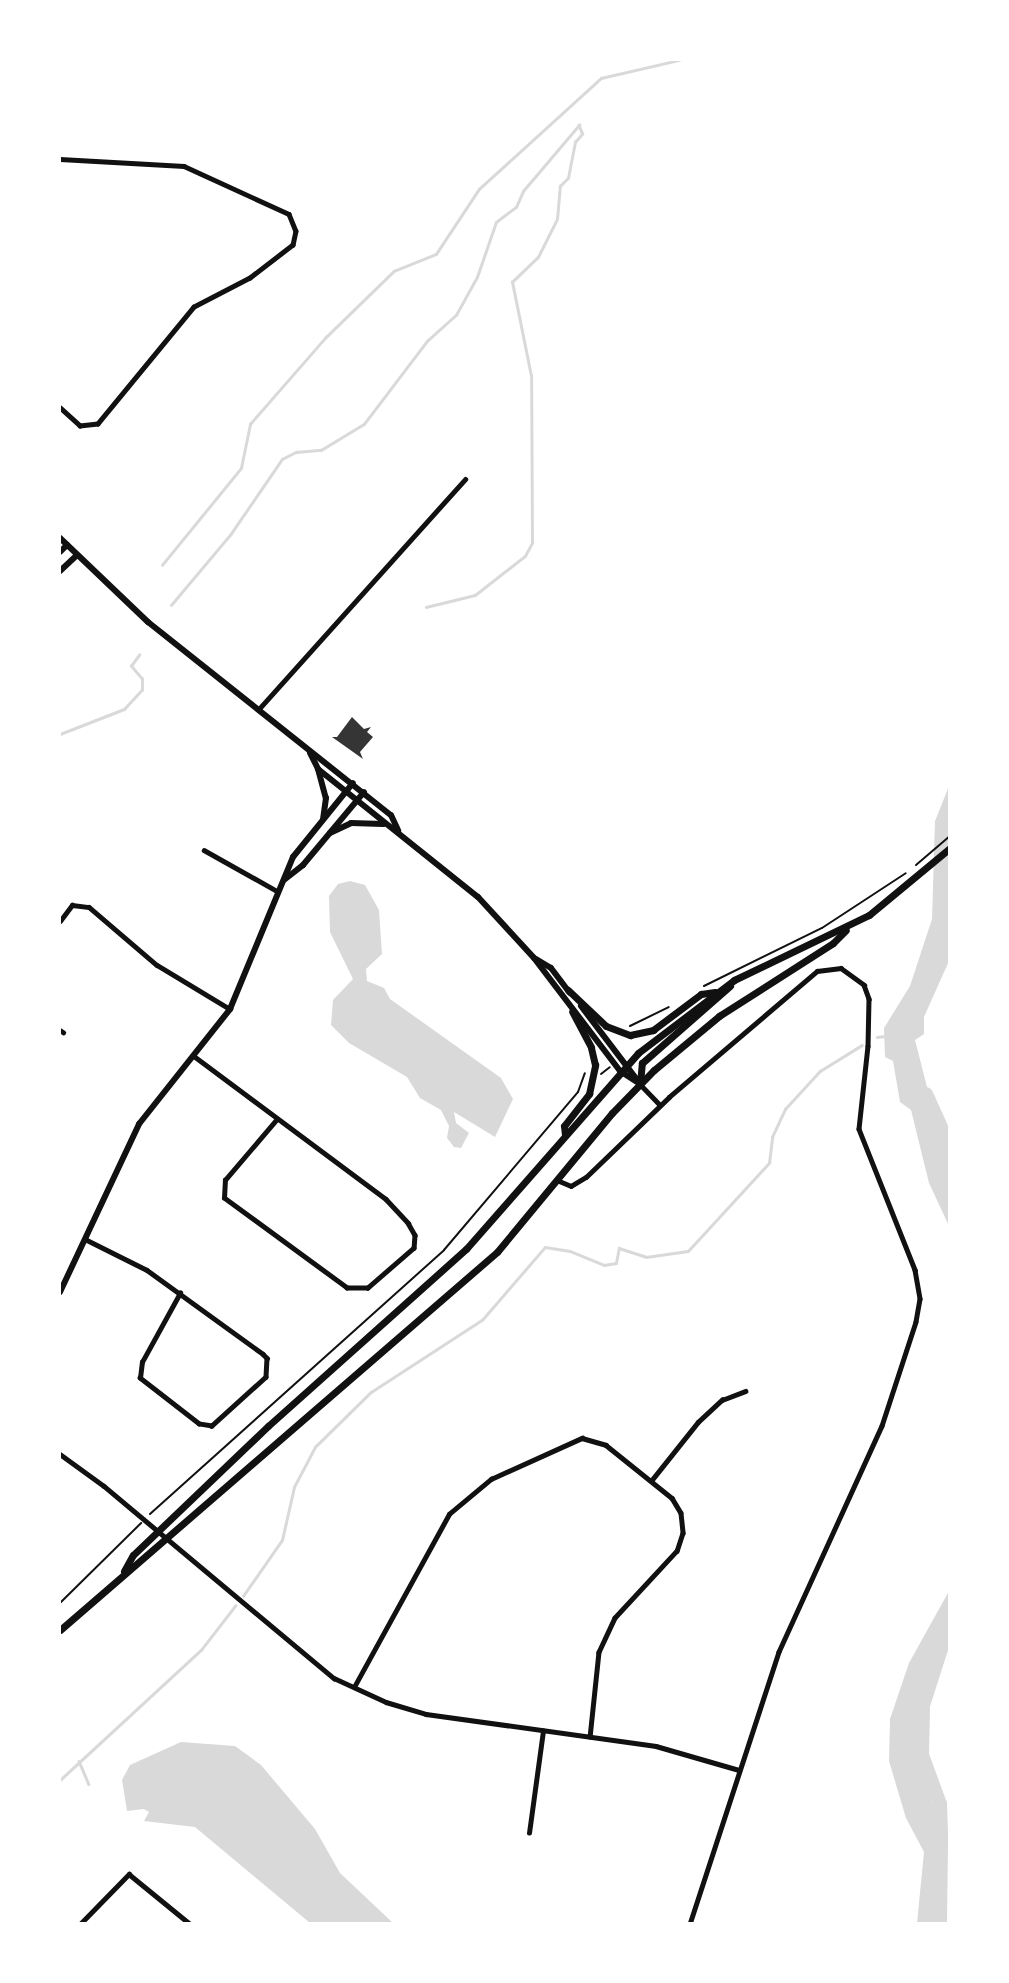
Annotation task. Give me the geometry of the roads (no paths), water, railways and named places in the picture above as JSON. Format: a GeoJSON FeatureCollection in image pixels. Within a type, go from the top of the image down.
{"type":"FeatureCollection","features":[{"type":"Feature","properties":{"kind":"main road"},"geometry":{"type":"LineString","coordinates":[[60,538],[127,605],[310,753],[353,783],[391,815],[398,830]]}},
{"type":"Feature","properties":{"kind":"main road"},"geometry":{"type":"LineString","coordinates":[[60,552],[67,545]]}},
{"type":"Feature","properties":{"kind":"main road"},"geometry":{"type":"LineString","coordinates":[[60,572],[77,555]]}},
{"type":"Feature","properties":{"kind":"main road"},"geometry":{"type":"LineString","coordinates":[[310,753],[318,769],[326,798],[323,819]]}},
{"type":"Feature","properties":{"kind":"main road"},"geometry":{"type":"LineString","coordinates":[[318,769],[383,824],[398,830],[478,897],[534,958],[572,1012],[620,1071],[640,1084]]}},
{"type":"Feature","properties":{"kind":"main road"},"geometry":{"type":"LineString","coordinates":[[60,1292],[139,1124],[230,1009],[293,857],[353,783]]}},
{"type":"Feature","properties":{"kind":"main road"},"geometry":{"type":"LineString","coordinates":[[283,881],[330,833],[363,792]]}},
{"type":"Feature","properties":{"kind":"main road"},"geometry":{"type":"LineString","coordinates":[[330,833],[351,823],[383,824]]}},
{"type":"Feature","properties":{"kind":"main road"},"geometry":{"type":"LineString","coordinates":[[60,1630],[124,1570],[133,1555],[466,1249],[628,1063],[734,980],[846,929],[910,884],[950,849]]}},
{"type":"Feature","properties":{"kind":"main road"},"geometry":{"type":"LineString","coordinates":[[124,1570],[145,1561],[364,1363],[498,1252],[640,1084],[719,1016],[834,943],[846,929]]}},
{"type":"Feature","properties":{"kind":"main road"},"geometry":{"type":"LineString","coordinates":[[534,958],[551,968],[628,1063],[640,1084]]}},
{"type":"Feature","properties":{"kind":"main road"},"geometry":{"type":"LineString","coordinates":[[640,1084],[642,1063],[724,994],[734,980]]}},
{"type":"Feature","properties":{"kind":"main road"},"geometry":{"type":"LineString","coordinates":[[568,990],[606,1026],[630,1035],[653,1030],[701,994],[716,992]]}},
{"type":"Feature","properties":{"kind":"main road"},"geometry":{"type":"LineString","coordinates":[[565,1135],[564,1126],[589,1094],[595,1065],[591,1047],[572,1012]]}},
{"type":"Feature","properties":{"kind":"street"},"geometry":{"type":"LineString","coordinates":[[60,159],[184,166],[289,214],[296,231],[293,245],[250,278],[194,307],[98,424],[80,426],[60,408]]}},
{"type":"Feature","properties":{"kind":"street"},"geometry":{"type":"LineString","coordinates":[[257,710],[465,479]]}},
{"type":"Feature","properties":{"kind":"street"},"geometry":{"type":"LineString","coordinates":[[204,850],[277,891]]}},
{"type":"Feature","properties":{"kind":"street"},"geometry":{"type":"LineString","coordinates":[[60,920],[72,905],[89,907],[157,965],[230,1009]]}},
{"type":"Feature","properties":{"kind":"street"},"geometry":{"type":"LineString","coordinates":[[557,1180],[571,1186],[586,1177],[660,1105],[817,971],[841,968],[867,990],[868,1046],[859,1129],[905,1237],[920,1299],[882,1426],[779,1652],[690,1923]]}},
{"type":"Feature","properties":{"kind":"street"},"geometry":{"type":"LineString","coordinates":[[194,1056],[386,1199],[412,1229],[414,1248],[368,1288],[347,1288],[225,1198],[225,1180],[276,1119]]}},
{"type":"Feature","properties":{"kind":"street"},"geometry":{"type":"LineString","coordinates":[[640,1084],[660,1105]]}},
{"type":"Feature","properties":{"kind":"street"},"geometry":{"type":"LineString","coordinates":[[85,1239],[140,1266],[180,1293],[264,1353],[268,1362],[266,1377],[212,1426],[199,1424],[140,1378],[142,1362],[180,1293]]}},
{"type":"Feature","properties":{"kind":"street"},"geometry":{"type":"LineString","coordinates":[[651,1481],[698,1422],[722,1400],[745,1391]]}},
{"type":"Feature","properties":{"kind":"street"},"geometry":{"type":"LineString","coordinates":[[354,1687],[436,1531],[466,1495],[566,1442],[582,1438],[606,1445],[672,1498],[681,1513],[683,1533],[677,1551],[615,1618],[599,1652],[590,1737]]}},
{"type":"Feature","properties":{"kind":"street"},"geometry":{"type":"LineString","coordinates":[[60,1454],[159,1531],[272,1630],[334,1678],[426,1714],[656,1746],[739,1770]]}},
{"type":"Feature","properties":{"kind":"street"},"geometry":{"type":"LineString","coordinates":[[529,1833],[543,1731]]}},
{"type":"Feature","properties":{"kind":"street"},"geometry":{"type":"LineString","coordinates":[[80,1923],[129,1874],[191,1923]]}},
{"type":"Feature","properties":{"kind":"waterway"},"geometry":{"type":"LineString","coordinates":[[162,565],[241,468],[250,424],[325,338],[394,271],[436,254],[479,189],[601,78],[679,60]]}},
{"type":"Feature","properties":{"kind":"waterway"},"geometry":{"type":"LineString","coordinates":[[171,605],[230,535],[282,459],[296,452],[321,450],[364,424],[427,341],[456,315],[477,277],[496,222],[516,207],[523,191],[579,125]]}},
{"type":"Feature","properties":{"kind":"waterway"},"geometry":{"type":"LineString","coordinates":[[426,607],[475,595],[525,556],[532,543],[531,376],[512,282],[538,257],[557,219],[560,186],[568,178],[575,142],[582,134],[579,126]]}},
{"type":"Feature","properties":{"kind":"waterway"},"geometry":{"type":"LineString","coordinates":[[60,734],[124,709],[142,690],[142,679],[131,666],[139,655]]}},
{"type":"Feature","properties":{"kind":"waterway"},"geometry":{"type":"LineString","coordinates":[[877,1037],[885,1036]]}},
{"type":"Feature","properties":{"kind":"waterway"},"geometry":{"type":"LineString","coordinates":[[243,1596],[282,1540],[294,1487],[315,1447],[371,1392],[482,1320],[545,1247],[570,1251],[604,1265],[616,1263],[619,1248],[646,1257],[688,1251],[769,1163],[772,1137],[785,1109],[820,1071],[862,1045]]}},
{"type":"Feature","properties":{"kind":"waterway"},"geometry":{"type":"LineString","coordinates":[[926,1094],[950,1147]]}},
{"type":"Feature","properties":{"kind":"waterway"},"geometry":{"type":"LineString","coordinates":[[60,1780],[201,1650],[235,1606]]}},
{"type":"Feature","properties":{"kind":"waterway"},"geometry":{"type":"LineString","coordinates":[[923,1708],[922,1755],[940,1804],[941,1842]]}},
{"type":"Feature","properties":{"kind":"waterway"},"geometry":{"type":"LineString","coordinates":[[79,1761],[89,1784]]}}]}
